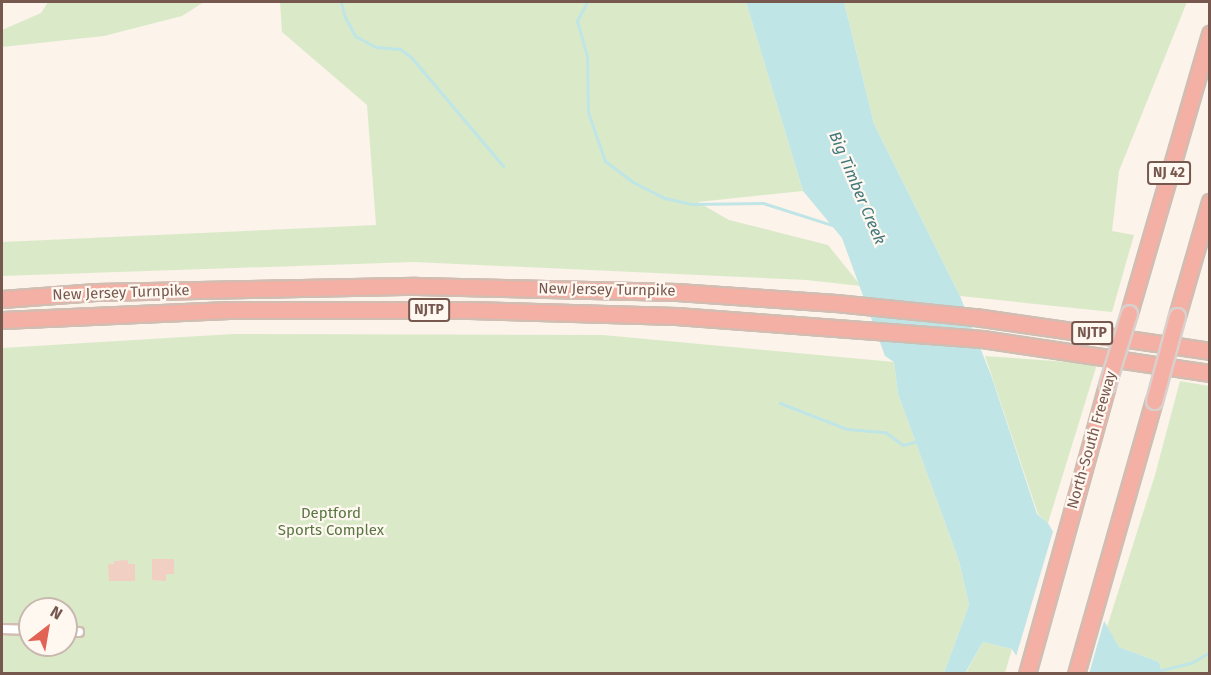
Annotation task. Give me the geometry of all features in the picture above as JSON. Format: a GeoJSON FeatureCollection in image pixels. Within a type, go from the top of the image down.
{"type":"FeatureCollection","features":[{"type":"Feature","properties":{"kind":"highway","name":"North-South Freeway"},"geometry":{"type":"LineString","coordinates":[[1027,674],[1068,521],[1209,34]]}},
{"type":"Feature","properties":{"kind":"highway"},"geometry":{"type":"LineString","coordinates":[[1076,674],[1209,202]]}},
{"type":"Feature","properties":{"kind":"highway"},"geometry":{"type":"LineString","coordinates":[[1187,280],[1209,223]]}},
{"type":"Feature","properties":{"kind":"highway","name":"New Jersey Turnpike"},"geometry":{"type":"LineString","coordinates":[[2,298],[96,292],[416,286],[677,292],[836,303],[975,318],[1209,351]]}},
{"type":"Feature","properties":{"kind":"highway","name":"New Jersey Turnpike"},"geometry":{"type":"LineString","coordinates":[[2,320],[228,310],[470,310],[676,316],[982,339],[1209,373]]}},
{"type":"Feature","properties":{"kind":"street"},"geometry":{"type":"LineString","coordinates":[[2,629],[18,630]]}},
{"type":"Feature","properties":{"kind":"green space"},"geometry":{"type":"Polygon","coordinates":[[[48,2],[204,2],[182,16],[104,36],[2,47],[2,30],[41,13],[48,2]]]}},
{"type":"Feature","properties":{"kind":"green space"},"geometry":{"type":"Polygon","coordinates":[[[280,2],[746,2],[803,191],[698,202],[729,220],[828,245],[861,286],[806,280],[414,262],[2,276],[2,242],[376,225],[367,105],[282,32],[280,2]]]}},
{"type":"Feature","properties":{"kind":"green space"},"geometry":{"type":"Polygon","coordinates":[[[844,2],[1187,2],[1119,171],[1112,231],[1134,235],[1112,312],[960,296],[874,124],[844,2]]]}},
{"type":"Feature","properties":{"kind":"green space","name":"Deptford Sports Complex"},"geometry":{"type":"Polygon","coordinates":[[[233,334],[603,335],[894,362],[898,394],[959,561],[969,605],[944,673],[2,673],[2,348],[233,334]]]}},
{"type":"Feature","properties":{"kind":"green space"},"geometry":{"type":"Polygon","coordinates":[[[985,356],[1097,364],[1048,523],[1038,514],[985,356]]]}},
{"type":"Feature","properties":{"kind":"green space"},"geometry":{"type":"Polygon","coordinates":[[[1180,381],[1209,386],[1209,673],[1162,673],[1159,662],[1119,647],[1107,627],[1155,475],[1180,381]]]}},
{"type":"Feature","properties":{"kind":"green space"},"geometry":{"type":"Polygon","coordinates":[[[983,642],[1012,649],[1005,673],[965,674],[983,642]]]}},
{"type":"Feature","properties":{"kind":"water","name":"Big Timber Creek"},"geometry":{"type":"Polygon","coordinates":[[[746,2],[844,2],[874,124],[960,296],[992,378],[1037,514],[1048,523],[1119,647],[1159,662],[1162,673],[1027,673],[1012,649],[983,642],[965,673],[944,673],[969,605],[959,561],[898,394],[894,362],[885,356],[842,238],[803,191],[746,2]]]}},
{"type":"Feature","properties":{"kind":"pier"},"geometry":{"type":"Polygon","coordinates":[[[1054,528],[1105,618],[1089,674],[1024,674],[1015,660],[1054,528]]]}},
{"type":"Feature","properties":{"kind":"building"},"geometry":{"type":"Polygon","coordinates":[[[152,559],[174,559],[174,574],[166,574],[166,581],[152,580],[152,559]]]}},
{"type":"Feature","properties":{"kind":"building"},"geometry":{"type":"Polygon","coordinates":[[[128,560],[128,564],[135,564],[135,581],[109,581],[108,564],[128,560]]]}},
{"type":"Feature","properties":{"kind":"waterway"},"geometry":{"type":"LineString","coordinates":[[341,2],[344,15],[355,36],[376,47],[400,49],[411,57],[503,166]]}},
{"type":"Feature","properties":{"kind":"waterway"},"geometry":{"type":"LineString","coordinates":[[587,2],[577,21],[587,57],[588,112],[605,161],[633,182],[665,198],[691,204],[763,203],[835,226]]}},
{"type":"Feature","properties":{"kind":"waterway"},"geometry":{"type":"LineString","coordinates":[[780,403],[847,429],[885,432],[903,445],[918,441]]}},
{"type":"Feature","properties":{"kind":"waterway"},"geometry":{"type":"LineString","coordinates":[[1158,671],[1191,663],[1210,652]]}}]}
